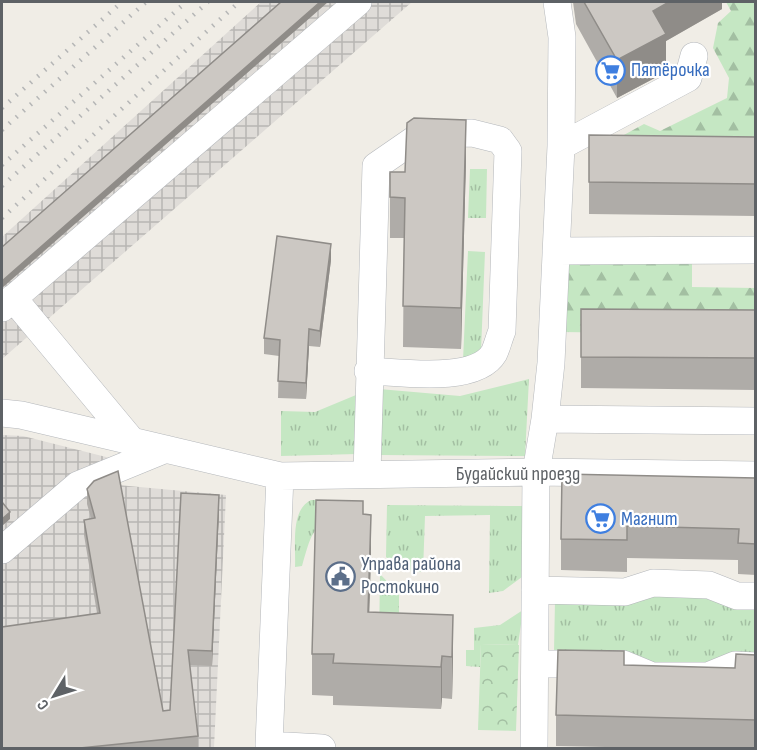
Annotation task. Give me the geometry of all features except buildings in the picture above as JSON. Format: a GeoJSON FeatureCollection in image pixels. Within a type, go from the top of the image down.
{"type":"FeatureCollection","features":[{"type":"Feature","properties":{"kind":"street"},"geometry":{"type":"LineString","coordinates":[[131,440],[8,303],[358,2]]}},
{"type":"Feature","properties":{"kind":"street"},"geometry":{"type":"LineString","coordinates":[[534,748],[536,472],[545,419],[561,146],[562,38],[557,2]]}},
{"type":"Feature","properties":{"kind":"street"},"geometry":{"type":"LineString","coordinates":[[561,146],[688,78],[694,56]]}},
{"type":"Feature","properties":{"kind":"street"},"geometry":{"type":"LineString","coordinates":[[367,474],[368,371],[376,166],[422,135],[472,134],[500,140],[508,151],[501,331],[493,355],[478,368],[454,374],[368,371]]}},
{"type":"Feature","properties":{"kind":"street"},"geometry":{"type":"LineString","coordinates":[[556,251],[756,250]]}},
{"type":"Feature","properties":{"kind":"street","name":"Будайский проезд"},"geometry":{"type":"LineString","coordinates":[[2,413],[131,440],[280,476],[536,472],[756,476]]}},
{"type":"Feature","properties":{"kind":"street"},"geometry":{"type":"LineString","coordinates":[[545,419],[756,421]]}},
{"type":"Feature","properties":{"kind":"street"},"geometry":{"type":"LineString","coordinates":[[2,550],[78,486],[166,449]]}},
{"type":"Feature","properties":{"kind":"street"},"geometry":{"type":"LineString","coordinates":[[280,476],[269,745],[322,748]]}},
{"type":"Feature","properties":{"kind":"street"},"geometry":{"type":"LineString","coordinates":[[535,590],[626,592],[654,583],[709,585],[737,596],[756,596]]}},
{"type":"Feature","properties":{"kind":"street"},"geometry":{"type":"LineString","coordinates":[[535,663],[623,664],[652,676],[708,676],[735,665],[756,666]]}},
{"type":"Feature","properties":{"kind":"shaded area"},"geometry":{"type":"Polygon","coordinates":[[[261,2],[412,2],[2,359],[2,237],[261,2]]]}},
{"type":"Feature","properties":{"kind":"shaded area"},"geometry":{"type":"Polygon","coordinates":[[[2,435],[23,436],[118,460],[118,485],[226,495],[214,748],[2,748],[2,435]]]}},
{"type":"Feature","properties":{"kind":"green space"},"geometry":{"type":"Polygon","coordinates":[[[726,2],[755,2],[755,161],[591,153],[644,124],[660,131],[727,98],[729,78],[713,48],[718,23],[731,11],[726,2]]]}},
{"type":"Feature","properties":{"kind":"green space"},"geometry":{"type":"Polygon","coordinates":[[[470,169],[487,169],[486,218],[468,218],[470,169]]]}},
{"type":"Feature","properties":{"kind":"green space"},"geometry":{"type":"Polygon","coordinates":[[[468,251],[485,252],[481,351],[463,360],[468,251]]]}},
{"type":"Feature","properties":{"kind":"green space"},"geometry":{"type":"Polygon","coordinates":[[[564,257],[692,259],[692,287],[755,288],[755,335],[563,332],[564,257]]]}},
{"type":"Feature","properties":{"kind":"green space"},"geometry":{"type":"Polygon","coordinates":[[[529,379],[525,456],[379,455],[379,389],[460,396],[529,379]]]}},
{"type":"Feature","properties":{"kind":"green space"},"geometry":{"type":"Polygon","coordinates":[[[356,395],[357,454],[281,456],[281,411],[315,412],[356,395]]]}},
{"type":"Feature","properties":{"kind":"green space"},"geometry":{"type":"Polygon","coordinates":[[[311,500],[342,500],[342,513],[318,527],[310,539],[302,566],[295,567],[297,520],[304,505],[311,500]]]}},
{"type":"Feature","properties":{"kind":"green space"},"geometry":{"type":"Polygon","coordinates":[[[387,505],[522,506],[522,577],[503,591],[489,593],[490,515],[425,516],[423,572],[399,566],[386,557],[387,505]]]}},
{"type":"Feature","properties":{"kind":"green space"},"geometry":{"type":"Polygon","coordinates":[[[380,574],[399,594],[399,644],[379,644],[380,574]]]}},
{"type":"Feature","properties":{"kind":"green space"},"geometry":{"type":"Polygon","coordinates":[[[654,594],[707,595],[755,607],[755,654],[707,666],[650,664],[554,651],[555,601],[654,594]]]}},
{"type":"Feature","properties":{"kind":"green space"},"geometry":{"type":"Polygon","coordinates":[[[523,610],[518,645],[481,644],[480,667],[466,666],[466,650],[474,650],[474,628],[500,625],[523,610]]]}},
{"type":"Feature","properties":{"kind":"green space"},"geometry":{"type":"Polygon","coordinates":[[[481,644],[519,645],[516,731],[478,730],[481,644]]]}},
{"type":"Feature","properties":{"kind":"railway"},"geometry":{"type":"LineString","coordinates":[[2,108],[122,2]]}},
{"type":"Feature","properties":{"kind":"railway"},"geometry":{"type":"LineString","coordinates":[[2,130],[146,2]]}},
{"type":"Feature","properties":{"kind":"railway"},"geometry":{"type":"LineString","coordinates":[[2,165],[186,2]]}},
{"type":"Feature","properties":{"kind":"railway"},"geometry":{"type":"LineString","coordinates":[[2,186],[208,2]]}},
{"type":"Feature","properties":{"kind":"railway"},"geometry":{"type":"LineString","coordinates":[[2,218],[239,2]]}},
{"type":"Feature","properties":{"kind":"place","name":"Пятёрочка"},"geometry":{"type":"Point","coordinates":[610,70]}},
{"type":"Feature","properties":{"kind":"place","name":"Магнит"},"geometry":{"type":"Point","coordinates":[600,519]}},
{"type":"Feature","properties":{"kind":"place","name":"Управа района Ростокино"},"geometry":{"type":"Point","coordinates":[340,576]}}]}
